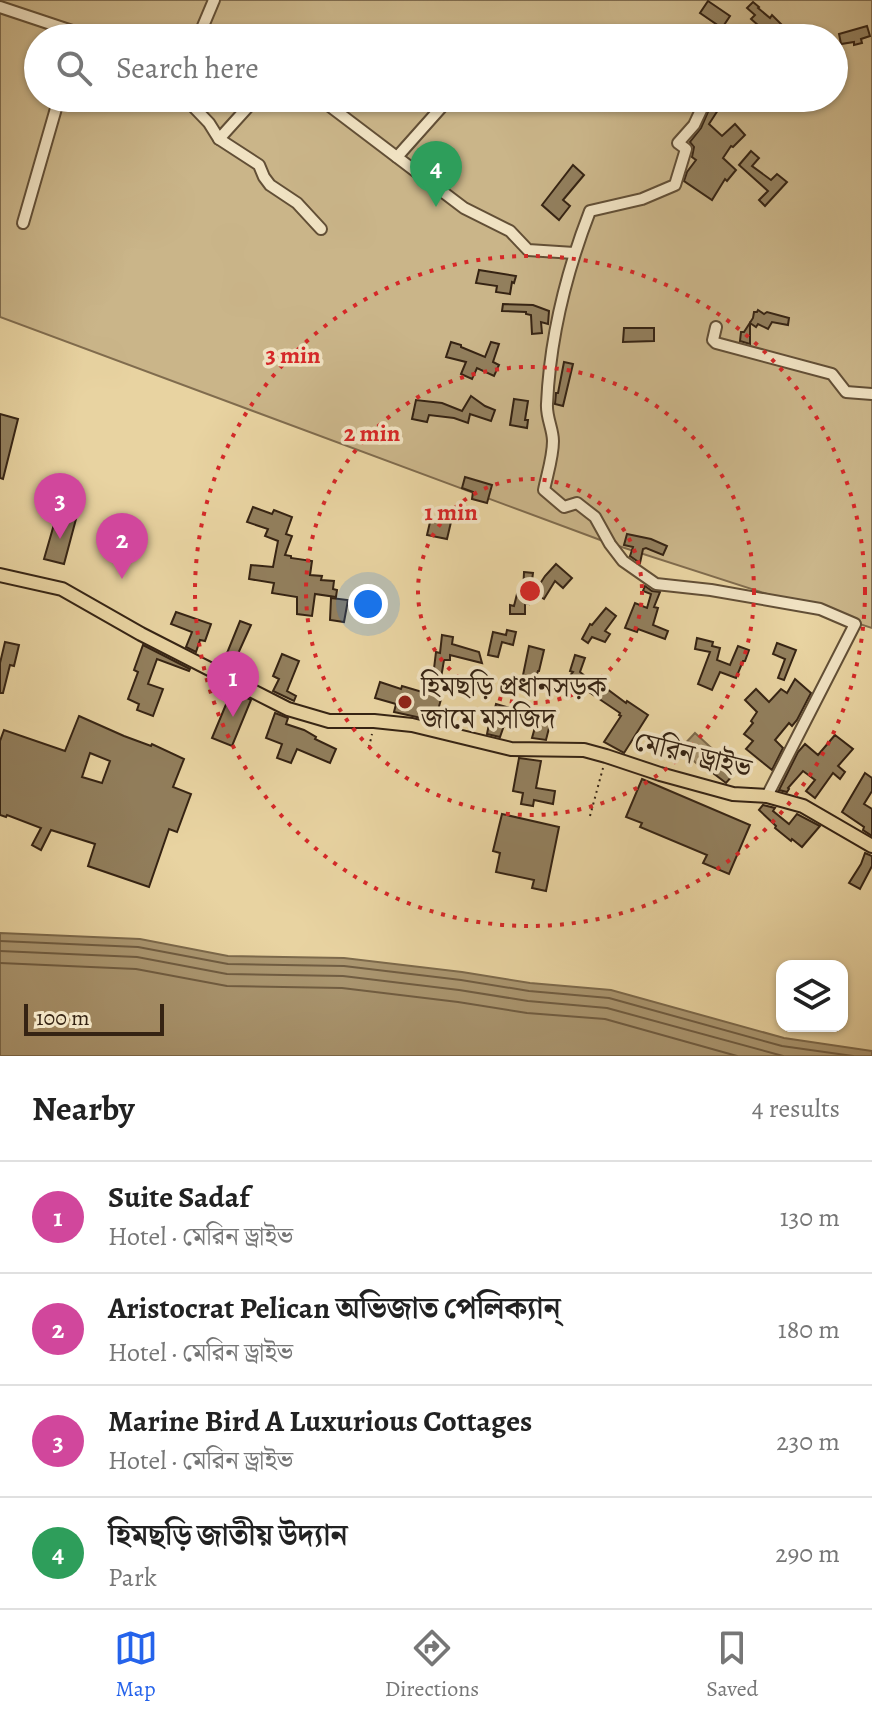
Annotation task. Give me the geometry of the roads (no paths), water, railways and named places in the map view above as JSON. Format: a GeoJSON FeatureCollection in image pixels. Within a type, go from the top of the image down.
{"type":"FeatureCollection","features":[{"type":"Feature","properties":{"kind":"main road","name":"মেরিন ড্রাইভ"},"geometry":{"type":"LineString","coordinates":[[0,575],[62,589],[141,634],[288,709],[329,721],[412,725],[511,749],[584,750],[733,794],[767,796],[803,806],[872,846]]}},
{"type":"Feature","properties":{"kind":"street"},"geometry":{"type":"LineString","coordinates":[[204,24],[214,0]]}},
{"type":"Feature","properties":{"kind":"street"},"geometry":{"type":"LineString","coordinates":[[0,7],[45,24]]}},
{"type":"Feature","properties":{"kind":"street"},"geometry":{"type":"LineString","coordinates":[[23,223],[55,112]]}},
{"type":"Feature","properties":{"kind":"street"},"geometry":{"type":"LineString","coordinates":[[198,112],[219,139],[259,165],[270,185],[297,203],[321,229]]}},
{"type":"Feature","properties":{"kind":"street"},"geometry":{"type":"LineString","coordinates":[[219,139],[243,112]]}},
{"type":"Feature","properties":{"kind":"street"},"geometry":{"type":"LineString","coordinates":[[338,112],[464,208],[510,231],[528,250],[574,253]]}},
{"type":"Feature","properties":{"kind":"street"},"geometry":{"type":"LineString","coordinates":[[397,157],[437,112]]}},
{"type":"Feature","properties":{"kind":"street"},"geometry":{"type":"LineString","coordinates":[[700,112],[694,125],[678,143],[686,149],[675,185],[642,199],[590,211],[560,303],[546,409],[553,441],[544,490],[564,507],[577,503],[595,517],[623,561],[656,584],[820,609],[855,624],[767,796]]}},
{"type":"Feature","properties":{"kind":"street"},"geometry":{"type":"LineString","coordinates":[[716,327],[714,342],[832,374],[846,392],[872,394]]}},
{"type":"Feature","properties":{"kind":"water"},"geometry":{"type":"Polygon","coordinates":[[[695,733],[718,754],[703,769],[680,749],[695,733]]]}},
{"type":"Feature","properties":{"kind":"water"},"geometry":{"type":"Polygon","coordinates":[[[0,933],[140,939],[228,956],[344,958],[530,983],[611,990],[784,1038],[872,1051],[872,1056],[0,1056],[0,933]]]}},
{"type":"Feature","properties":{"kind":"place","name":"হিমছড়ি জাতীয় উদ্যান"},"geometry":{"type":"Point","coordinates":[436,207]}},
{"type":"Feature","properties":{"kind":"place","name":"Marine Bird A Luxurious Cottages"},"geometry":{"type":"Point","coordinates":[60,539]}},
{"type":"Feature","properties":{"kind":"place","name":"Aristocrat Pelican অভিজাত পেলিক্যান্"},"geometry":{"type":"Point","coordinates":[122,579]}},
{"type":"Feature","properties":{"kind":"place","name":"হিমছড়ি প্রধানসড়ক জামে মসজিদ"},"geometry":{"type":"Point","coordinates":[405,702]}},
{"type":"Feature","properties":{"kind":"place","name":"Suite Sadaf"},"geometry":{"type":"Point","coordinates":[233,717]}}]}
